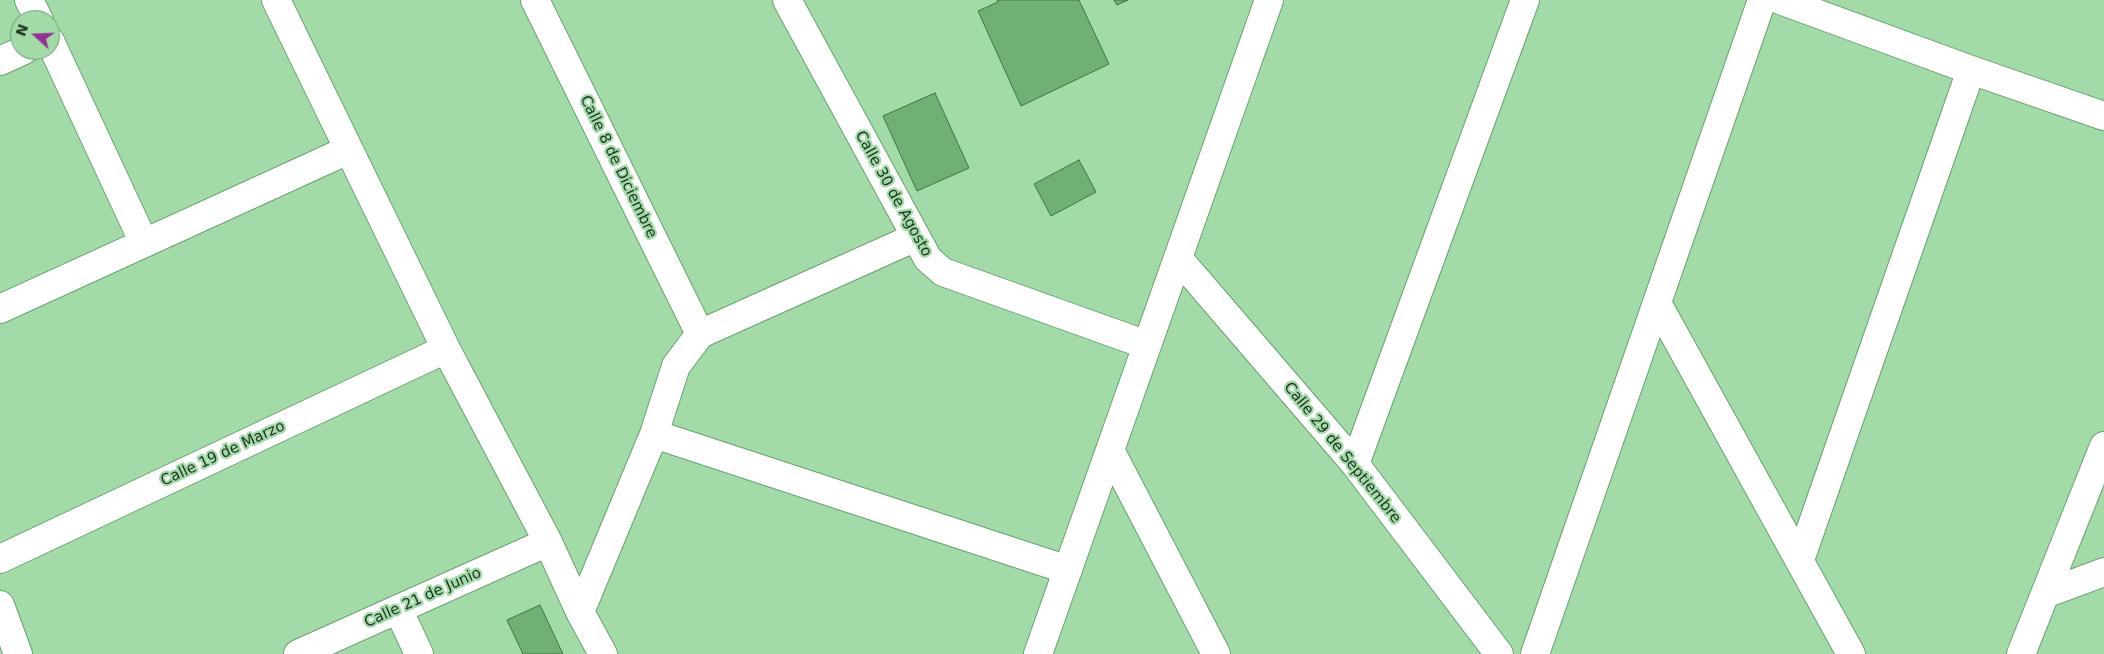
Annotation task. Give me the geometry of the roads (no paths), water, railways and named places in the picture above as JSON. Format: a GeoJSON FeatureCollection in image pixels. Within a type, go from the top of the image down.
{"type":"FeatureCollection","features":[{"type":"Feature","properties":{"kind":"street"},"geometry":{"type":"LineString","coordinates":[[276,0],[446,349],[548,542],[580,612],[603,654]]}},
{"type":"Feature","properties":{"kind":"street","name":"Calle 8 de Diciembre"},"geometry":{"type":"LineString","coordinates":[[535,0],[700,334]]}},
{"type":"Feature","properties":{"kind":"street"},"geometry":{"type":"LineString","coordinates":[[1038,654],[1269,0]]}},
{"type":"Feature","properties":{"kind":"street"},"geometry":{"type":"LineString","coordinates":[[1355,464],[1525,0]]}},
{"type":"Feature","properties":{"kind":"street"},"geometry":{"type":"LineString","coordinates":[[1535,654],[1762,0]]}},
{"type":"Feature","properties":{"kind":"street"},"geometry":{"type":"LineString","coordinates":[[1780,0],[1971,70],[2104,116]]}},
{"type":"Feature","properties":{"kind":"street","name":"Calle 30 de Agosto"},"geometry":{"type":"LineString","coordinates":[[797,3],[928,259],[943,272],[1148,345]]}},
{"type":"Feature","properties":{"kind":"street"},"geometry":{"type":"LineString","coordinates":[[58,60],[144,243]]}},
{"type":"Feature","properties":{"kind":"street"},"geometry":{"type":"LineString","coordinates":[[1800,560],[1971,70]]}},
{"type":"Feature","properties":{"kind":"street"},"geometry":{"type":"LineString","coordinates":[[0,309],[348,150]]}},
{"type":"Feature","properties":{"kind":"street"},"geometry":{"type":"LineString","coordinates":[[580,612],[654,434],[676,366],[700,334],[916,237]]}},
{"type":"Feature","properties":{"kind":"street","name":"Calle 29 de Septiembre"},"geometry":{"type":"LineString","coordinates":[[1178,258],[1355,464],[1499,654]]}},
{"type":"Feature","properties":{"kind":"street"},"geometry":{"type":"LineString","coordinates":[[1656,303],[1851,654]]}},
{"type":"Feature","properties":{"kind":"street","name":"Calle 19 de Marzo"},"geometry":{"type":"LineString","coordinates":[[0,559],[446,349]]}},
{"type":"Feature","properties":{"kind":"street"},"geometry":{"type":"LineString","coordinates":[[654,434],[1068,570]]}},
{"type":"Feature","properties":{"kind":"street"},"geometry":{"type":"LineString","coordinates":[[2022,654],[2104,446]]}},
{"type":"Feature","properties":{"kind":"street"},"geometry":{"type":"LineString","coordinates":[[1110,450],[1216,654]]}},
{"type":"Feature","properties":{"kind":"street","name":"Calle 21 de Junio"},"geometry":{"type":"LineString","coordinates":[[298,654],[548,542]]}},
{"type":"Feature","properties":{"kind":"street"},"geometry":{"type":"LineString","coordinates":[[2045,594],[2104,572]]}},
{"type":"Feature","properties":{"kind":"street"},"geometry":{"type":"LineString","coordinates":[[0,605],[18,654]]}},
{"type":"Feature","properties":{"kind":"street"},"geometry":{"type":"LineString","coordinates":[[398,609],[419,654]]}}]}
